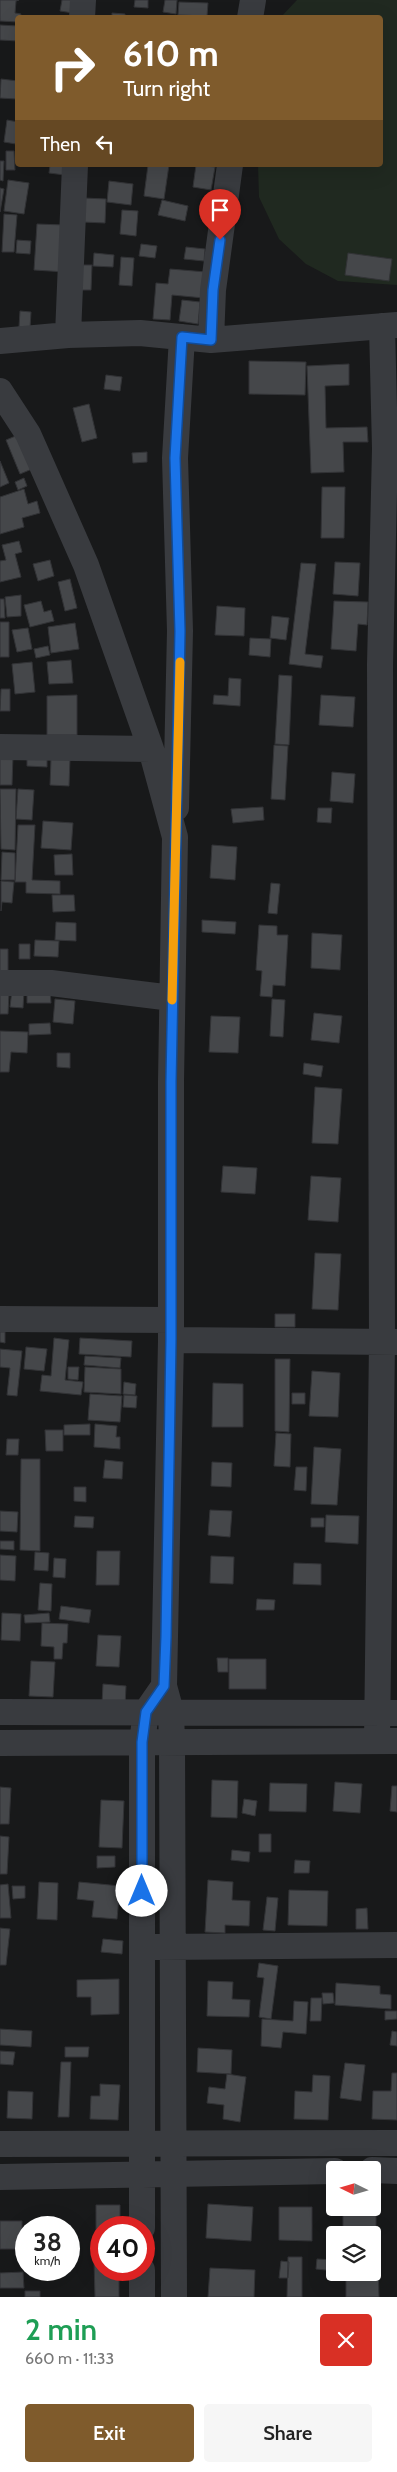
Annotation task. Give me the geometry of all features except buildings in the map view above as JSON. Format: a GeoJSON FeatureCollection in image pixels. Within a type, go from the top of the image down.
{"type":"FeatureCollection","features":[{"type":"Feature","properties":{"kind":"street"},"geometry":{"type":"LineString","coordinates":[[82,0],[82,15]]}},
{"type":"Feature","properties":{"kind":"street"},"geometry":{"type":"LineString","coordinates":[[250,15],[253,0]]}},
{"type":"Feature","properties":{"kind":"street"},"geometry":{"type":"LineString","coordinates":[[68,335],[76,167]]}},
{"type":"Feature","properties":{"kind":"street"},"geometry":{"type":"LineString","coordinates":[[211,340],[213,290],[230,167]]}},
{"type":"Feature","properties":{"kind":"street"},"geometry":{"type":"LineString","coordinates":[[0,341],[68,335],[140,333],[211,340],[390,326],[385,449],[389,664],[390,1342],[387,1741],[0,1743]]}},
{"type":"Feature","properties":{"kind":"street"},"geometry":{"type":"LineString","coordinates":[[142,2216],[142,1742],[159,1712],[164,1686],[171,1330],[172,998],[180,631],[175,458],[182,337]]}},
{"type":"Feature","properties":{"kind":"street"},"geometry":{"type":"LineString","coordinates":[[0,391],[28,434],[86,565],[151,749],[175,837]]}},
{"type":"Feature","properties":{"kind":"street"},"geometry":{"type":"LineString","coordinates":[[0,747],[151,749]]}},
{"type":"Feature","properties":{"kind":"street"},"geometry":{"type":"LineString","coordinates":[[0,983],[51,983],[172,998]]}},
{"type":"Feature","properties":{"kind":"street"},"geometry":{"type":"LineString","coordinates":[[0,1319],[390,1342]]}},
{"type":"Feature","properties":{"kind":"street"},"geometry":{"type":"LineString","coordinates":[[0,1712],[388,1713]]}},
{"type":"Feature","properties":{"kind":"street"},"geometry":{"type":"LineString","coordinates":[[159,1712],[172,1742],[174,2297]]}},
{"type":"Feature","properties":{"kind":"street"},"geometry":{"type":"LineString","coordinates":[[141,1947],[397,1945]]}},
{"type":"Feature","properties":{"kind":"street"},"geometry":{"type":"LineString","coordinates":[[0,2144],[397,2143]]}},
{"type":"Feature","properties":{"kind":"street"},"geometry":{"type":"LineString","coordinates":[[381,2170],[397,2171]]}},
{"type":"Feature","properties":{"kind":"street"},"geometry":{"type":"LineString","coordinates":[[0,2177],[326,2171]]}},
{"type":"Feature","properties":{"kind":"street"},"geometry":{"type":"LineString","coordinates":[[142,2281],[142,2297]]}},
{"type":"Feature","properties":{"kind":"shaded area"},"geometry":{"type":"Polygon","coordinates":[[[297,0],[397,0],[397,285],[338,281],[306,264],[279,239],[259,197],[258,167],[383,167],[383,15],[283,15],[297,0]]]}},
{"type":"Feature","properties":{"kind":"slow traffic"},"geometry":{"type":"LineString","coordinates":[[172,1000],[180,662]]}},
{"type":"Feature","properties":{"kind":"route"},"geometry":{"type":"LineString","coordinates":[[142,1891],[142,1742],[146,1712],[164,1686],[166,1637],[171,1340],[171,1082],[180,631],[175,458],[182,337],[211,340],[213,290],[220,240]]}}]}
